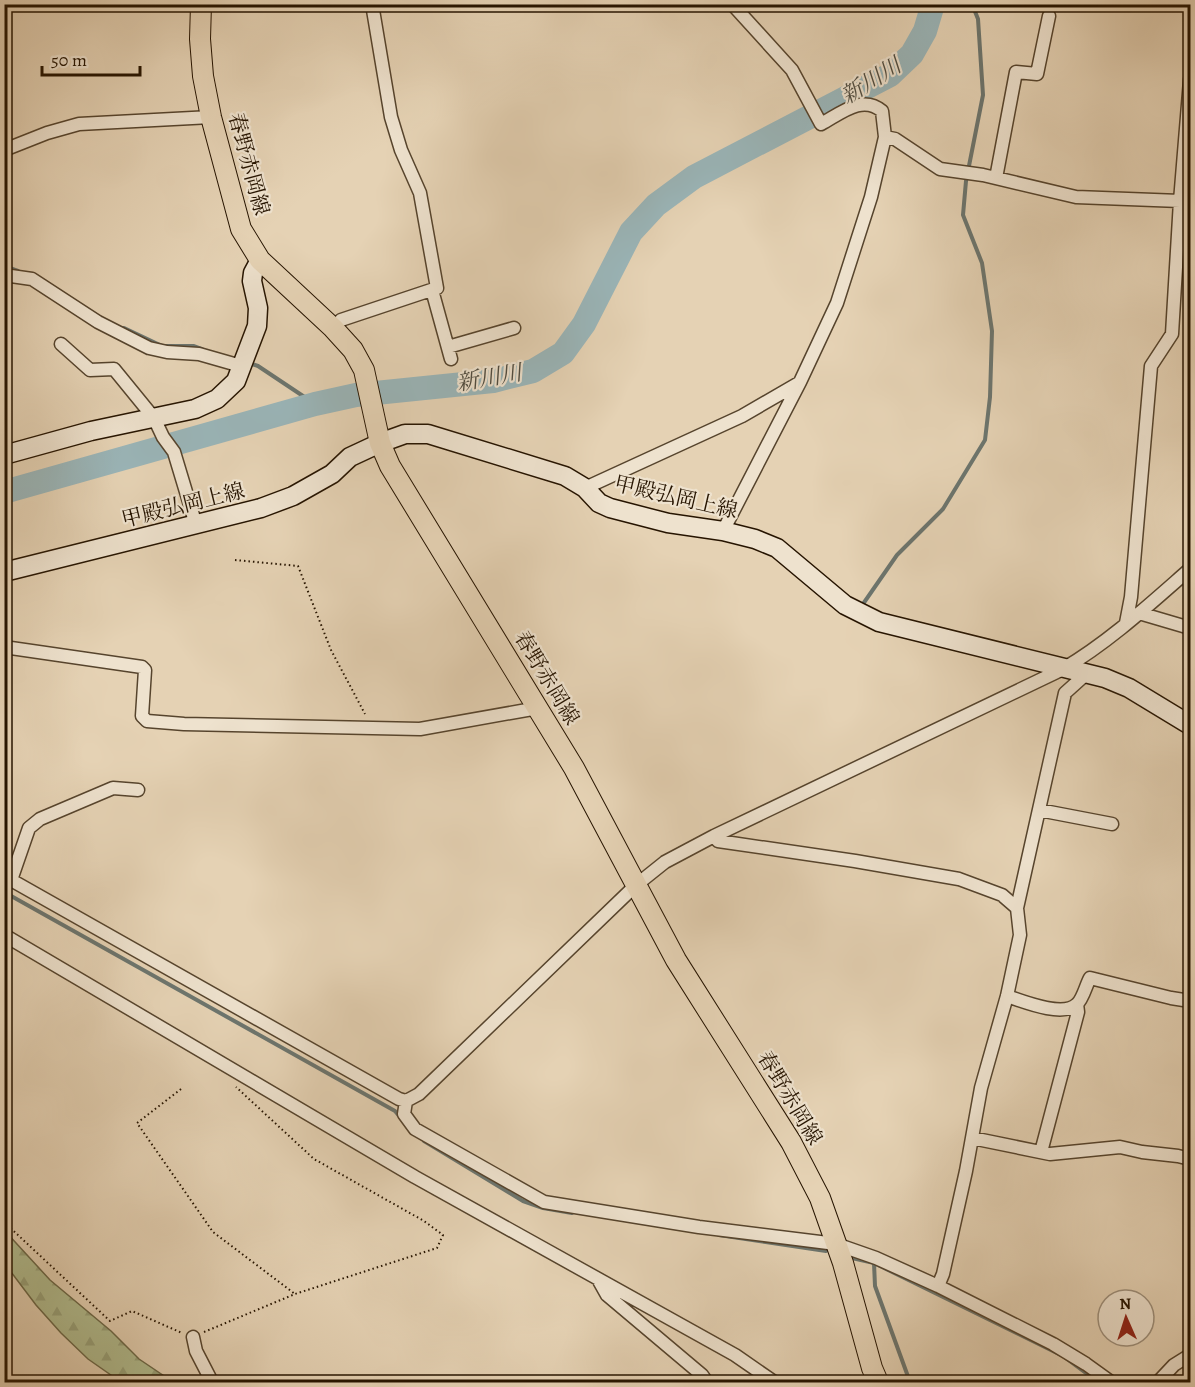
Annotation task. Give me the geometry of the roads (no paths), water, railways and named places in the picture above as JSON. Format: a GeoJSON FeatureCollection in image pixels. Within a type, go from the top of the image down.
{"type":"FeatureCollection","features":[{"type":"Feature","properties":{"kind":"main road","name":"春野赤岡線"},"geometry":{"type":"LineString","coordinates":[[201,4],[200,39],[203,76],[211,117],[241,229],[260,260],[333,328],[353,350],[364,370],[380,443],[390,466],[574,768],[676,960],[790,1142],[820,1198],[878,1383]]}},
{"type":"Feature","properties":{"kind":"main road"},"geometry":{"type":"LineString","coordinates":[[4,455],[92,431],[195,409],[217,399],[236,381],[257,326],[258,308],[252,281],[253,273],[260,260]]}},
{"type":"Feature","properties":{"kind":"main road","name":"甲殿弘岡上線"},"geometry":{"type":"LineString","coordinates":[[4,572],[261,508],[293,496],[332,474],[350,457],[380,443],[405,434],[428,434],[565,476],[585,488],[599,502],[610,508],[668,523],[723,531],[755,539],[777,548],[844,605],[879,622],[1085,675],[1105,678],[1129,688],[1191,725]]}},
{"type":"Feature","properties":{"kind":"street"},"geometry":{"type":"LineString","coordinates":[[333,328],[341,320],[437,288],[420,193],[401,150],[391,117],[372,4]]}},
{"type":"Feature","properties":{"kind":"street"},"geometry":{"type":"LineString","coordinates":[[723,531],[800,382],[837,303],[871,197],[885,137],[882,111],[868,103],[860,103],[821,124],[792,70],[732,4]]}},
{"type":"Feature","properties":{"kind":"street"},"geometry":{"type":"LineString","coordinates":[[996,178],[1016,72],[1037,74],[1049,16]]}},
{"type":"Feature","properties":{"kind":"street"},"geometry":{"type":"LineString","coordinates":[[1126,623],[1131,597],[1151,366],[1172,334],[1180,201],[1191,80]]}},
{"type":"Feature","properties":{"kind":"street"},"geometry":{"type":"LineString","coordinates":[[4,150],[79,124],[211,117]]}},
{"type":"Feature","properties":{"kind":"street"},"geometry":{"type":"LineString","coordinates":[[885,137],[895,139],[940,169],[983,175],[1076,197],[1180,201]]}},
{"type":"Feature","properties":{"kind":"street"},"geometry":{"type":"LineString","coordinates":[[4,275],[32,279],[98,322],[149,348],[243,361]]}},
{"type":"Feature","properties":{"kind":"street"},"geometry":{"type":"LineString","coordinates":[[432,290],[450,353],[514,328]]}},
{"type":"Feature","properties":{"kind":"street"},"geometry":{"type":"LineString","coordinates":[[60,344],[90,370],[114,369],[154,418],[174,452],[196,525]]}},
{"type":"Feature","properties":{"kind":"street"},"geometry":{"type":"LineString","coordinates":[[585,488],[742,416],[800,382]]}},
{"type":"Feature","properties":{"kind":"street"},"geometry":{"type":"LineString","coordinates":[[406,1101],[419,1094],[635,886],[664,862],[1063,669],[1139,613],[1191,568]]}},
{"type":"Feature","properties":{"kind":"street"},"geometry":{"type":"LineString","coordinates":[[1139,613],[1191,628]]}},
{"type":"Feature","properties":{"kind":"street"},"geometry":{"type":"LineString","coordinates":[[4,647],[142,667],[146,670],[142,716],[147,721],[184,724],[420,729],[538,708]]}},
{"type":"Feature","properties":{"kind":"street"},"geometry":{"type":"LineString","coordinates":[[938,1286],[943,1274],[981,1088],[1020,935],[1017,908],[1065,693],[1085,675]]}},
{"type":"Feature","properties":{"kind":"street"},"geometry":{"type":"LineString","coordinates":[[138,790],[112,788],[40,819],[29,828],[8,878],[388,1093],[406,1101]]}},
{"type":"Feature","properties":{"kind":"street"},"geometry":{"type":"LineString","coordinates":[[1039,810],[1112,824]]}},
{"type":"Feature","properties":{"kind":"street"},"geometry":{"type":"LineString","coordinates":[[714,836],[717,841],[728,843],[959,879],[1002,896],[1017,908]]}},
{"type":"Feature","properties":{"kind":"street"},"geometry":{"type":"LineString","coordinates":[[4,935],[415,1177],[735,1355],[774,1383]]}},
{"type":"Feature","properties":{"kind":"street"},"geometry":{"type":"LineString","coordinates":[[1041,1152],[1078,1012],[1077,1004],[1090,978],[1191,1001]]}},
{"type":"Feature","properties":{"kind":"street"},"geometry":{"type":"LineString","coordinates":[[1006,996],[1055,1010],[1077,1004]]}},
{"type":"Feature","properties":{"kind":"street"},"geometry":{"type":"LineString","coordinates":[[406,1101],[404,1114],[415,1129],[544,1202],[699,1227],[836,1244],[876,1257],[1053,1344],[1086,1364],[1111,1383]]}},
{"type":"Feature","properties":{"kind":"street"},"geometry":{"type":"LineString","coordinates":[[972,1138],[1050,1154],[1120,1147],[1191,1159]]}},
{"type":"Feature","properties":{"kind":"street"},"geometry":{"type":"LineString","coordinates":[[597,1278],[607,1295],[702,1375],[707,1383]]}},
{"type":"Feature","properties":{"kind":"street"},"geometry":{"type":"LineString","coordinates":[[193,1337],[196,1351],[212,1383]]}},
{"type":"Feature","properties":{"kind":"street"},"geometry":{"type":"LineString","coordinates":[[1158,1383],[1174,1365],[1191,1355]]}},
{"type":"Feature","properties":{"kind":"waterway","name":"新川川"},"geometry":{"type":"LineString","coordinates":[[4,492],[315,404],[356,395],[493,381],[533,371],[563,353],[584,324],[631,232],[656,205],[694,177],[890,75],[912,54],[925,31],[933,4]]}},
{"type":"Feature","properties":{"kind":"waterway"},"geometry":{"type":"LineString","coordinates":[[863,604],[897,555],[943,509],[985,440],[990,397],[992,331],[982,263],[963,215],[966,181],[983,95],[978,19],[972,4]]}},
{"type":"Feature","properties":{"kind":"waterway"},"geometry":{"type":"LineString","coordinates":[[4,266],[18,271]]}},
{"type":"Feature","properties":{"kind":"waterway"},"geometry":{"type":"LineString","coordinates":[[124,328],[162,346],[194,346],[202,349]]}},
{"type":"Feature","properties":{"kind":"waterway"},"geometry":{"type":"LineString","coordinates":[[249,363],[258,366],[315,404]]}},
{"type":"Feature","properties":{"kind":"waterway"},"geometry":{"type":"LineString","coordinates":[[4,892],[395,1111],[400,1117]]}},
{"type":"Feature","properties":{"kind":"waterway"},"geometry":{"type":"LineString","coordinates":[[424,1141],[523,1201],[543,1208],[572,1213]]}},
{"type":"Feature","properties":{"kind":"waterway"},"geometry":{"type":"LineString","coordinates":[[719,1235],[826,1251]]}},
{"type":"Feature","properties":{"kind":"waterway"},"geometry":{"type":"LineString","coordinates":[[852,1258],[874,1263],[1063,1356],[1098,1382]]}},
{"type":"Feature","properties":{"kind":"waterway"},"geometry":{"type":"LineString","coordinates":[[874,1263],[875,1286],[910,1382]]}}]}
